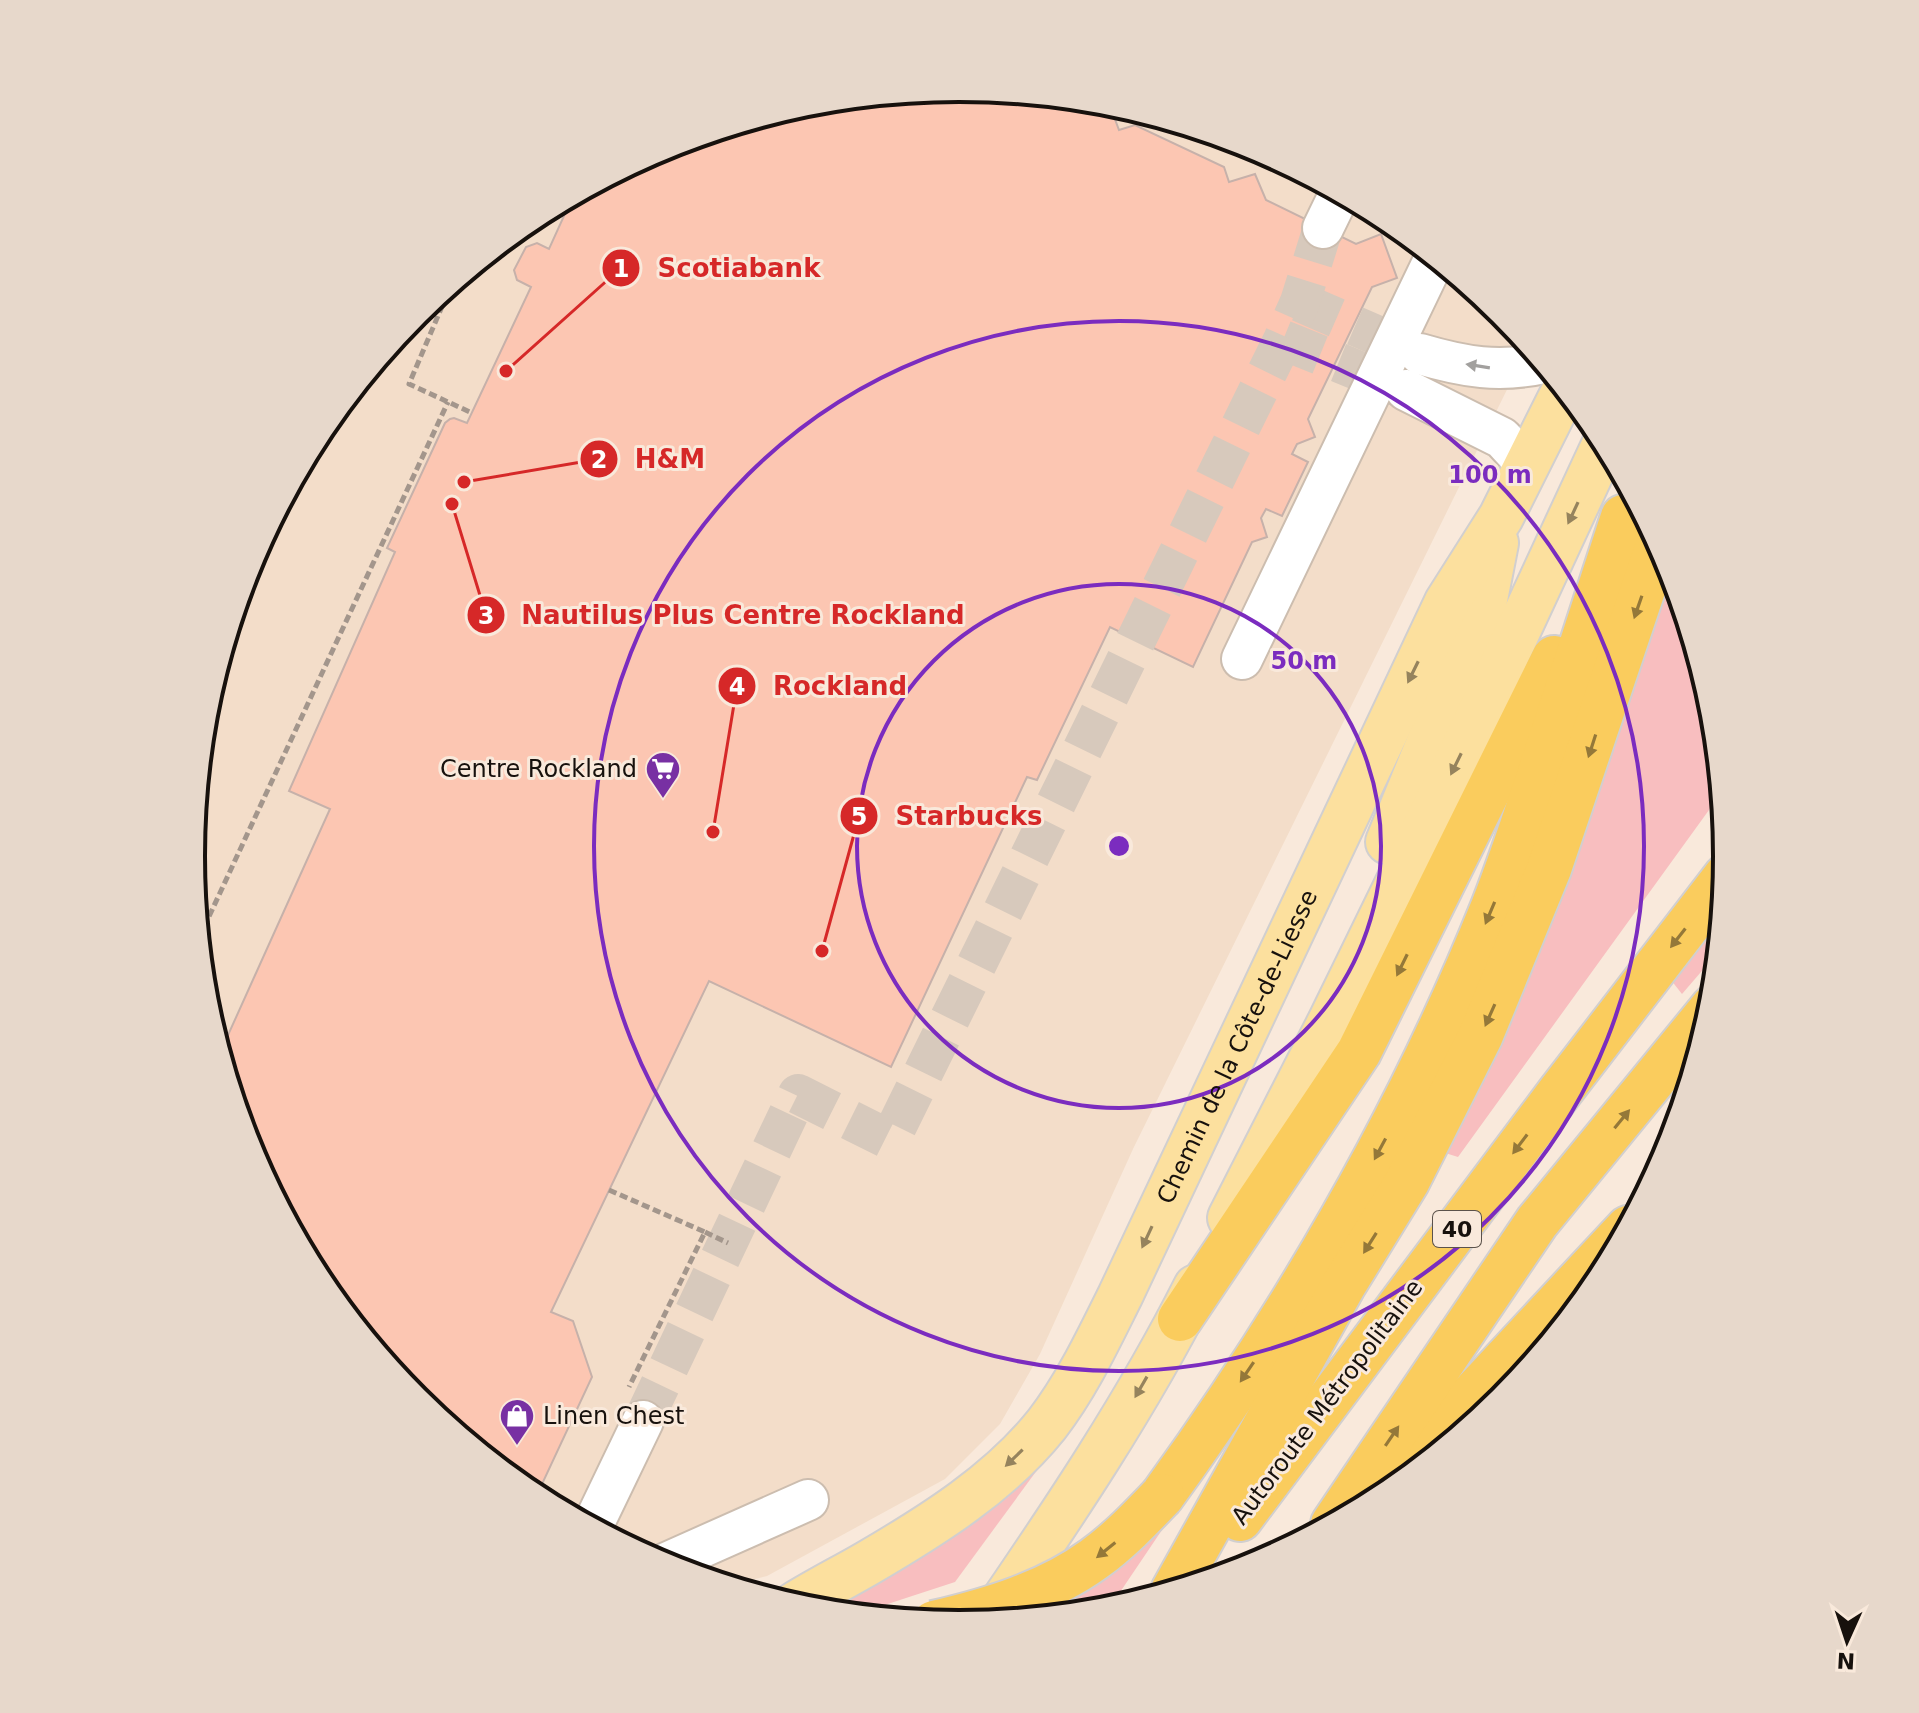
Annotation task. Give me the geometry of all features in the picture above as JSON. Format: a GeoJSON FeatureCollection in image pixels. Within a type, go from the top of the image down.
{"type":"FeatureCollection","features":[{"type":"Feature","properties":{"kind":"highway"},"geometry":{"type":"LineString","coordinates":[[1180,1319],[1359,1052],[1628,507]]}},
{"type":"Feature","properties":{"kind":"highway"},"geometry":{"type":"LineString","coordinates":[[985,1610],[1040,1590],[1076,1571],[1117,1541],[1162,1496],[1266,1343],[1332,1236],[1414,1082],[1509,864],[1628,507]]}},
{"type":"Feature","properties":{"kind":"highway"},"geometry":{"type":"LineString","coordinates":[[1181,1577],[1343,1286],[1407,1182],[1481,1035],[1549,869],[1653,560]]}},
{"type":"Feature","properties":{"kind":"highway","name":"Autoroute Métropolitaine"},"geometry":{"type":"LineString","coordinates":[[1202,1571],[1309,1424],[1712,894]]}},
{"type":"Feature","properties":{"kind":"highway","name":"40"},"geometry":{"type":"LineString","coordinates":[[1346,1504],[1537,1222],[1693,1031]]}},
{"type":"Feature","properties":{"kind":"highway"},"geometry":{"type":"LineString","coordinates":[[1409,1462],[1595,1264]]}},
{"type":"Feature","properties":{"kind":"main road","name":"Chemin de la Côte-de-Liesse"},"geometry":{"type":"LineString","coordinates":[[807,1596],[870,1562],[953,1510],[1006,1467],[1048,1423],[1083,1368],[1120,1296],[1447,602],[1501,517],[1560,399]]}},
{"type":"Feature","properties":{"kind":"main road"},"geometry":{"type":"LineString","coordinates":[[997,1609],[1097,1460],[1180,1319],[1459,758],[1599,456]]}},
{"type":"Feature","properties":{"kind":"main road"},"geometry":{"type":"LineString","coordinates":[[1253,1171],[1481,620],[1501,517]]}},
{"type":"Feature","properties":{"kind":"lane"},"geometry":{"type":"LineString","coordinates":[[1323,228],[1336,202]]}},
{"type":"Feature","properties":{"kind":"lane"},"geometry":{"type":"LineString","coordinates":[[1242,659],[1430,267]]}},
{"type":"Feature","properties":{"kind":"lane"},"geometry":{"type":"LineString","coordinates":[[1420,354],[1500,369],[1532,365]]}},
{"type":"Feature","properties":{"kind":"lane"},"geometry":{"type":"LineString","coordinates":[[1406,390],[1502,438],[1527,465]]}},
{"type":"Feature","properties":{"kind":"lane"},"geometry":{"type":"LineString","coordinates":[[596,1517],[634,1408]]}},
{"type":"Feature","properties":{"kind":"lane"},"geometry":{"type":"LineString","coordinates":[[680,1557],[808,1500]]}},
{"type":"Feature","properties":{"kind":"path"},"geometry":{"type":"LineString","coordinates":[[441,309],[409,384],[472,413]]}},
{"type":"Feature","properties":{"kind":"path"},"geometry":{"type":"LineString","coordinates":[[208,919],[448,402]]}},
{"type":"Feature","properties":{"kind":"path"},"geometry":{"type":"LineString","coordinates":[[609,1190],[728,1243]]}},
{"type":"Feature","properties":{"kind":"path"},"geometry":{"type":"LineString","coordinates":[[634,1408],[705,1232]]}},
{"type":"Feature","properties":{"kind":"shaded area","name":"Centre Rockland"},"geometry":{"type":"Polygon","coordinates":[[[960,102],[1058,108],[1107,116],[1202,142],[1248,159],[1337,203],[1379,229],[1457,289],[1524,356],[1133,1149],[1040,1354],[1000,1424],[945,1479],[767,1576],[749,1581],[717,1571],[671,1554],[582,1510],[500,1455],[426,1390],[392,1354],[347,1296],[306,1234],[283,1190],[262,1145],[231,1052],[219,1004],[207,906],[205,856],[211,758],[219,709],[245,614],[262,568],[306,479],[332,437],[392,359],[462,289],[500,258],[582,203],[626,180],[671,159],[764,128],[812,116],[910,104],[960,102]]]}},
{"type":"Feature","properties":{"kind":"shaded area"},"geometry":{"type":"Polygon","coordinates":[[[1666,594],[1700,709],[1712,806],[1458,1157],[1442,1152],[1587,817],[1666,594]]]}},
{"type":"Feature","properties":{"kind":"shaded area"},"geometry":{"type":"Polygon","coordinates":[[[1710,928],[1706,966],[1682,994],[1671,980],[1710,928]]]}},
{"type":"Feature","properties":{"kind":"shaded area"},"geometry":{"type":"Polygon","coordinates":[[[1057,1443],[955,1582],[880,1607],[835,1601],[1057,1443]]]}},
{"type":"Feature","properties":{"kind":"shaded area"},"geometry":{"type":"Polygon","coordinates":[[[1168,1521],[1119,1594],[1061,1605],[1097,1583],[1168,1521]]]}},
{"type":"Feature","properties":{"kind":"building","name":"Centre Rockland"},"geometry":{"type":"Polygon","coordinates":[[[960,102],[1058,108],[1107,116],[1114,118],[1119,130],[1135,125],[1224,167],[1229,182],[1255,174],[1266,200],[1356,244],[1381,234],[1397,278],[1372,287],[1308,419],[1315,437],[1297,444],[1292,454],[1308,462],[1282,516],[1266,509],[1261,518],[1267,537],[1252,542],[1193,667],[1110,627],[1037,780],[1027,777],[891,1067],[709,981],[551,1312],[573,1321],[592,1377],[542,1485],[462,1424],[426,1390],[392,1354],[332,1276],[306,1234],[262,1145],[227,1037],[330,809],[289,791],[395,552],[387,548],[445,423],[454,418],[467,423],[531,287],[517,280],[514,270],[526,247],[537,243],[549,249],[565,213],[626,180],[717,142],[812,116],[861,108],[960,102]]]}},
{"type":"Feature","properties":{"kind":"tunnel"},"geometry":{"type":"LineString","coordinates":[[643,1421],[798,1094],[890,1140],[1283,340],[1300,302],[1323,228]]}},
{"type":"Feature","properties":{"kind":"tunnel"},"geometry":{"type":"LineString","coordinates":[[1300,302],[1420,354]]}},
{"type":"Feature","properties":{"kind":"tunnel"},"geometry":{"type":"LineString","coordinates":[[1283,340],[1406,390]]}},
{"type":"Feature","properties":{"kind":"place","name":"Scotiabank"},"geometry":{"type":"Point","coordinates":[506,371]}},
{"type":"Feature","properties":{"kind":"place","name":"H&M"},"geometry":{"type":"Point","coordinates":[464,482]}},
{"type":"Feature","properties":{"kind":"place","name":"Nautilus Plus Centre Rockland"},"geometry":{"type":"Point","coordinates":[452,504]}},
{"type":"Feature","properties":{"kind":"place","name":"Centre Rockland"},"geometry":{"type":"Point","coordinates":[663,800]}},
{"type":"Feature","properties":{"kind":"place","name":"Rockland"},"geometry":{"type":"Point","coordinates":[713,832]}},
{"type":"Feature","properties":{"kind":"place","name":"Starbucks"},"geometry":{"type":"Point","coordinates":[822,951]}},
{"type":"Feature","properties":{"kind":"place","name":"Linen Chest"},"geometry":{"type":"Point","coordinates":[517,1447]}}]}
